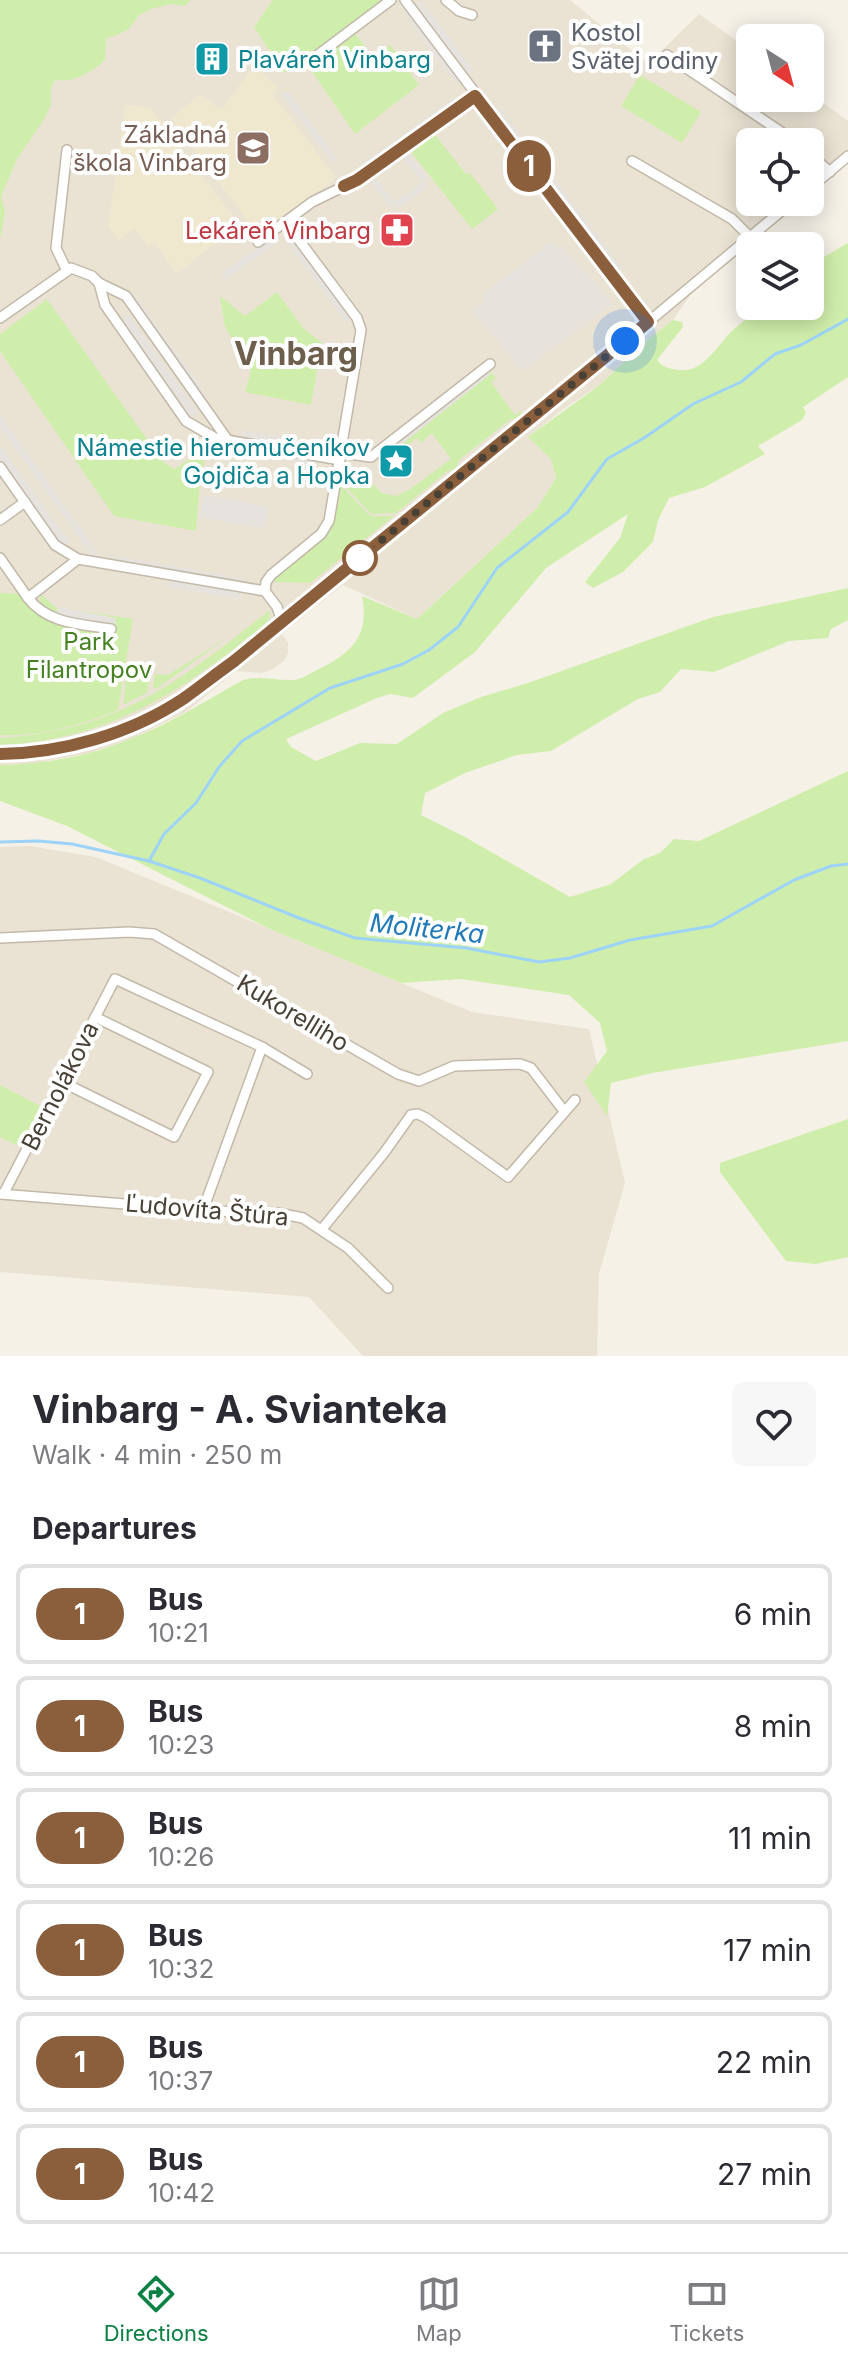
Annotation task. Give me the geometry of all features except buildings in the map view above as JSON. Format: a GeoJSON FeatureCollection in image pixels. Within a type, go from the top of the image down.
{"type":"FeatureCollection","features":[{"type":"Feature","properties":{"kind":"street"},"geometry":{"type":"LineString","coordinates":[[315,57],[391,0]]}},
{"type":"Feature","properties":{"kind":"street"},"geometry":{"type":"LineString","coordinates":[[406,0],[475,96],[648,322]]}},
{"type":"Feature","properties":{"kind":"street"},"geometry":{"type":"LineString","coordinates":[[446,0],[459,11],[472,15]]}},
{"type":"Feature","properties":{"kind":"street"},"geometry":{"type":"LineString","coordinates":[[667,55],[775,128]]}},
{"type":"Feature","properties":{"kind":"street"},"geometry":{"type":"LineString","coordinates":[[258,242],[312,202],[357,180],[475,96]]}},
{"type":"Feature","properties":{"kind":"street"},"geometry":{"type":"LineString","coordinates":[[67,150],[56,248],[67,271]]}},
{"type":"Feature","properties":{"kind":"street"},"geometry":{"type":"LineString","coordinates":[[824,177],[848,156]]}},
{"type":"Feature","properties":{"kind":"street"},"geometry":{"type":"LineString","coordinates":[[632,161],[732,219],[745,232]]}},
{"type":"Feature","properties":{"kind":"street"},"geometry":{"type":"LineString","coordinates":[[824,167],[830,172]]}},
{"type":"Feature","properties":{"kind":"street"},"geometry":{"type":"LineString","coordinates":[[756,232],[775,216]]}},
{"type":"Feature","properties":{"kind":"street"},"geometry":{"type":"LineString","coordinates":[[282,622],[277,607],[265,591],[266,582],[326,528],[332,513],[361,330],[357,318],[296,236],[291,219]]}},
{"type":"Feature","properties":{"kind":"street"},"geometry":{"type":"LineString","coordinates":[[0,754],[76,745],[126,728],[180,701],[282,622],[736,249]]}},
{"type":"Feature","properties":{"kind":"street"},"geometry":{"type":"LineString","coordinates":[[0,318],[71,268],[96,280],[126,296],[227,439]]}},
{"type":"Feature","properties":{"kind":"street"},"geometry":{"type":"LineString","coordinates":[[96,280],[105,305],[186,421],[203,433],[227,439],[341,456],[371,457],[490,364]]}},
{"type":"Feature","properties":{"kind":"street"},"geometry":{"type":"LineString","coordinates":[[0,467],[55,545],[78,559],[265,591]]}},
{"type":"Feature","properties":{"kind":"street"},"geometry":{"type":"LineString","coordinates":[[0,520],[25,502]]}},
{"type":"Feature","properties":{"kind":"street"},"geometry":{"type":"LineString","coordinates":[[0,558],[42,613],[55,620],[111,629]]}},
{"type":"Feature","properties":{"kind":"street"},"geometry":{"type":"LineString","coordinates":[[28,598],[78,559]]}},
{"type":"Feature","properties":{"kind":"street","name":"Kukorelliho"},"geometry":{"type":"LineString","coordinates":[[0,938],[129,932],[154,934],[398,1074],[419,1081],[454,1066],[520,1064],[531,1068],[564,1111]]}},
{"type":"Feature","properties":{"kind":"street","name":"Bernolákova"},"geometry":{"type":"LineString","coordinates":[[2,1194],[115,979],[262,1047]]}},
{"type":"Feature","properties":{"kind":"street"},"geometry":{"type":"LineString","coordinates":[[62,1082],[174,1137],[208,1072],[95,1017]]}},
{"type":"Feature","properties":{"kind":"street"},"geometry":{"type":"LineString","coordinates":[[203,1210],[262,1047],[307,1074]]}},
{"type":"Feature","properties":{"kind":"street"},"geometry":{"type":"LineString","coordinates":[[322,1229],[411,1115],[426,1118],[508,1177],[575,1100]]}},
{"type":"Feature","properties":{"kind":"street","name":"Ľudovíta Štúra"},"geometry":{"type":"LineString","coordinates":[[2,1194],[278,1213],[303,1218],[348,1248],[388,1288]]}},
{"type":"Feature","properties":{"kind":"shaded area"},"geometry":{"type":"Polygon","coordinates":[[[0,0],[570,0],[648,64],[699,14],[736,40],[736,112],[824,112],[824,103],[848,121],[848,163],[824,184],[824,128],[736,128],[736,216],[786,216],[766,232],[736,232],[736,256],[694,290],[673,320],[639,347],[601,384],[529,437],[551,459],[556,478],[538,507],[417,619],[343,585],[282,634],[288,643],[288,653],[284,661],[273,669],[261,673],[236,671],[187,711],[134,738],[90,753],[30,764],[0,765],[0,0]]]}},
{"type":"Feature","properties":{"kind":"shaded area"},"geometry":{"type":"Polygon","coordinates":[[[421,1],[474,70],[469,74],[416,5],[421,1]]]}},
{"type":"Feature","properties":{"kind":"shaded area"},"geometry":{"type":"Polygon","coordinates":[[[408,10],[461,79],[456,83],[403,13],[408,10]]]}},
{"type":"Feature","properties":{"kind":"shaded area","name":"Základná škola Vinbarg"},"geometry":{"type":"Polygon","coordinates":[[[254,65],[278,87],[273,95],[336,178],[258,235],[171,118],[200,95],[222,109],[254,65]]]}},
{"type":"Feature","properties":{"kind":"shaded area"},"geometry":{"type":"Polygon","coordinates":[[[288,92],[339,162],[331,161],[281,94],[288,92]]]}},
{"type":"Feature","properties":{"kind":"shaded area"},"geometry":{"type":"Polygon","coordinates":[[[454,98],[457,103],[366,168],[362,164],[454,98]]]}},
{"type":"Feature","properties":{"kind":"shaded area"},"geometry":{"type":"Polygon","coordinates":[[[125,105],[150,107],[240,225],[176,274],[156,244],[148,247],[134,229],[119,241],[108,227],[125,105]]]}},
{"type":"Feature","properties":{"kind":"shaded area"},"geometry":{"type":"Polygon","coordinates":[[[501,109],[623,269],[618,273],[495,113],[501,109]]]}},
{"type":"Feature","properties":{"kind":"shaded area"},"geometry":{"type":"Polygon","coordinates":[[[482,111],[556,206],[550,210],[477,115],[482,111]]]}},
{"type":"Feature","properties":{"kind":"shaded area"},"geometry":{"type":"Polygon","coordinates":[[[408,153],[427,178],[422,182],[402,157],[408,153]]]}},
{"type":"Feature","properties":{"kind":"shaded area"},"geometry":{"type":"Polygon","coordinates":[[[376,179],[395,202],[422,182],[427,187],[399,208],[395,203],[390,207],[371,183],[376,179]]]}},
{"type":"Feature","properties":{"kind":"shaded area"},"geometry":{"type":"Polygon","coordinates":[[[293,238],[353,318],[347,323],[287,242],[293,238]]]}},
{"type":"Feature","properties":{"kind":"shaded area"},"geometry":{"type":"Polygon","coordinates":[[[270,239],[274,245],[225,280],[221,274],[270,239]]]}},
{"type":"Feature","properties":{"kind":"shaded area"},"geometry":{"type":"Polygon","coordinates":[[[552,242],[557,248],[487,302],[482,295],[552,242]]]}},
{"type":"Feature","properties":{"kind":"shaded area"},"geometry":{"type":"Polygon","coordinates":[[[561,245],[613,304],[522,371],[472,311],[561,245]]]}},
{"type":"Feature","properties":{"kind":"shaded area"},"geometry":{"type":"Polygon","coordinates":[[[132,291],[202,388],[199,394],[130,299],[132,291]]]}},
{"type":"Feature","properties":{"kind":"shaded area"},"geometry":{"type":"Polygon","coordinates":[[[128,314],[198,412],[191,417],[121,319],[128,314]]]}},
{"type":"Feature","properties":{"kind":"shaded area"},"geometry":{"type":"Polygon","coordinates":[[[487,369],[491,374],[395,449],[392,445],[487,369]]]}},
{"type":"Feature","properties":{"kind":"shaded area"},"geometry":{"type":"Polygon","coordinates":[[[0,415],[98,553],[93,557],[0,427],[0,415]]]}},
{"type":"Feature","properties":{"kind":"shaded area"},"geometry":{"type":"Polygon","coordinates":[[[244,430],[320,444],[319,450],[243,438],[244,430]]]}},
{"type":"Feature","properties":{"kind":"shaded area"},"geometry":{"type":"Polygon","coordinates":[[[211,440],[315,459],[314,465],[210,446],[211,440]]]}},
{"type":"Feature","properties":{"kind":"shaded area"},"geometry":{"type":"Polygon","coordinates":[[[0,445],[69,542],[63,546],[0,458],[0,445]]]}},
{"type":"Feature","properties":{"kind":"shaded area"},"geometry":{"type":"Polygon","coordinates":[[[204,495],[268,507],[264,528],[200,517],[204,495]]]}},
{"type":"Feature","properties":{"kind":"shaded area"},"geometry":{"type":"Polygon","coordinates":[[[108,555],[245,579],[244,585],[107,562],[108,555]]]}},
{"type":"Feature","properties":{"kind":"shaded area"},"geometry":{"type":"Polygon","coordinates":[[[170,581],[242,592],[241,599],[169,587],[170,581]]]}},
{"type":"Feature","properties":{"kind":"shaded area"},"geometry":{"type":"Polygon","coordinates":[[[58,607],[116,618],[115,625],[56,615],[58,607]]]}},
{"type":"Feature","properties":{"kind":"shaded area"},"geometry":{"type":"Polygon","coordinates":[[[30,846],[96,857],[472,1012],[589,1029],[625,1183],[599,1274],[597,1356],[363,1356],[309,1297],[0,1272],[0,847],[30,846]]]}},
{"type":"Feature","properties":{"kind":"green space"},"geometry":{"type":"Polygon","coordinates":[[[0,0],[190,0],[185,6],[171,4],[139,15],[128,30],[106,39],[105,60],[100,65],[75,78],[55,80],[51,88],[51,105],[17,159],[1,197],[5,212],[0,240],[0,0]]]}},
{"type":"Feature","properties":{"kind":"green space"},"geometry":{"type":"Polygon","coordinates":[[[273,0],[381,0],[313,53],[352,30],[374,57],[390,45],[419,85],[355,134],[304,60],[284,73],[254,27],[273,0]]]}},
{"type":"Feature","properties":{"kind":"green space"},"geometry":{"type":"Polygon","coordinates":[[[640,75],[701,112],[682,143],[621,106],[640,75]]]}},
{"type":"Feature","properties":{"kind":"green space"},"geometry":{"type":"Polygon","coordinates":[[[435,135],[498,209],[472,229],[411,152],[435,135]]]}},
{"type":"Feature","properties":{"kind":"green space"},"geometry":{"type":"Polygon","coordinates":[[[848,243],[848,377],[803,407],[806,413],[802,420],[758,446],[765,454],[705,487],[669,498],[658,520],[653,542],[623,572],[593,588],[585,582],[620,538],[628,514],[546,568],[475,652],[413,698],[390,694],[377,698],[286,739],[291,747],[316,761],[360,743],[397,744],[443,713],[481,697],[713,617],[848,588],[848,620],[831,629],[828,638],[789,641],[714,672],[681,669],[660,692],[638,699],[551,751],[517,755],[465,773],[425,793],[421,815],[570,897],[611,884],[644,859],[660,853],[674,839],[699,841],[848,771],[848,1041],[652,1073],[611,1083],[607,1116],[584,1082],[607,1051],[600,1023],[569,995],[461,979],[401,983],[270,929],[67,826],[0,801],[0,765],[51,761],[101,750],[161,725],[243,680],[296,679],[329,664],[348,650],[360,633],[364,610],[362,596],[417,619],[538,507],[556,478],[551,459],[528,437],[601,384],[639,347],[673,320],[682,322],[683,327],[657,360],[669,368],[688,370],[703,363],[745,320],[824,320],[824,257],[848,243]]]}},
{"type":"Feature","properties":{"kind":"green space"},"geometry":{"type":"Polygon","coordinates":[[[277,292],[304,329],[322,343],[311,405],[245,392],[251,371],[225,327],[220,296],[245,316],[277,292]]]}},
{"type":"Feature","properties":{"kind":"green space"},"geometry":{"type":"Polygon","coordinates":[[[47,299],[164,463],[175,469],[207,447],[196,531],[114,516],[0,351],[0,334],[47,299]]]}},
{"type":"Feature","properties":{"kind":"green space"},"geometry":{"type":"Polygon","coordinates":[[[488,368],[496,378],[491,382],[515,415],[521,411],[523,414],[518,419],[511,419],[459,460],[455,470],[448,471],[396,513],[371,514],[345,486],[348,470],[359,473],[364,486],[370,481],[382,493],[396,496],[409,490],[451,459],[432,433],[421,443],[417,438],[395,455],[379,455],[392,445],[396,449],[490,374],[488,368]]]}},
{"type":"Feature","properties":{"kind":"green space"},"geometry":{"type":"Polygon","coordinates":[[[341,485],[370,516],[394,516],[310,583],[274,582],[278,574],[315,546],[329,530],[341,485]]]}},
{"type":"Feature","properties":{"kind":"green space","name":"Park Filantropov"},"geometry":{"type":"Polygon","coordinates":[[[0,593],[25,594],[40,604],[40,593],[55,607],[133,619],[118,710],[60,729],[0,735],[0,593]]]}},
{"type":"Feature","properties":{"kind":"green space"},"geometry":{"type":"Polygon","coordinates":[[[270,610],[270,618],[262,627],[232,651],[141,709],[75,734],[0,745],[0,738],[80,725],[146,698],[206,659],[270,610]]]}},
{"type":"Feature","properties":{"kind":"green space"},"geometry":{"type":"Polygon","coordinates":[[[228,637],[156,689],[153,687],[155,674],[168,675],[228,637]]]}},
{"type":"Feature","properties":{"kind":"green space"},"geometry":{"type":"Polygon","coordinates":[[[127,671],[151,673],[147,693],[123,705],[127,671]]]}},
{"type":"Feature","properties":{"kind":"green space"},"geometry":{"type":"Polygon","coordinates":[[[0,1085],[48,1110],[27,1150],[0,1137],[0,1085]]]}},
{"type":"Feature","properties":{"kind":"green space"},"geometry":{"type":"Polygon","coordinates":[[[848,1119],[848,1257],[816,1264],[786,1261],[720,1172],[720,1163],[848,1119]]]}},
{"type":"Feature","properties":{"kind":"waterway"},"geometry":{"type":"LineString","coordinates":[[149,861],[164,834],[196,803],[219,767],[242,741],[330,688],[403,664],[429,650],[458,627],[497,568],[568,512],[607,459],[693,404],[741,382],[775,354],[801,345],[848,319]]}},
{"type":"Feature","properties":{"kind":"waterway","name":"Moliterka"},"geometry":{"type":"LineString","coordinates":[[0,842],[72,844],[149,861],[355,938],[466,948],[539,962],[570,958],[630,940],[712,926],[794,880],[831,866],[848,864]]}},
{"type":"Feature","properties":{"kind":"bus line","name":"1"},"geometry":{"type":"LineString","coordinates":[[0,754],[76,745],[126,728],[180,701],[233,662],[648,322],[475,96],[357,180],[344,186]]}},
{"type":"Feature","properties":{"kind":"place","name":"Kostol Svätej rodiny"},"geometry":{"type":"Point","coordinates":[545,46]}},
{"type":"Feature","properties":{"kind":"place","name":"Plaváreň Vinbarg"},"geometry":{"type":"Point","coordinates":[212,59]}},
{"type":"Feature","properties":{"kind":"place","name":"Základná škola Vinbarg"},"geometry":{"type":"Point","coordinates":[253,148]}},
{"type":"Feature","properties":{"kind":"place","name":"Lekáreň Vinbarg"},"geometry":{"type":"Point","coordinates":[397,230]}},
{"type":"Feature","properties":{"kind":"place","name":"Námestie hieromučeníkov Gojdiča a Hopka"},"geometry":{"type":"Point","coordinates":[396,461]}},
{"type":"Feature","properties":{"kind":"district","name":"Vinbarg"},"geometry":{"type":"Point","coordinates":[296,353]}},
{"type":"Feature","properties":{"kind":"route"},"geometry":{"type":"LineString","coordinates":[[360,558],[625,341]]}}]}
